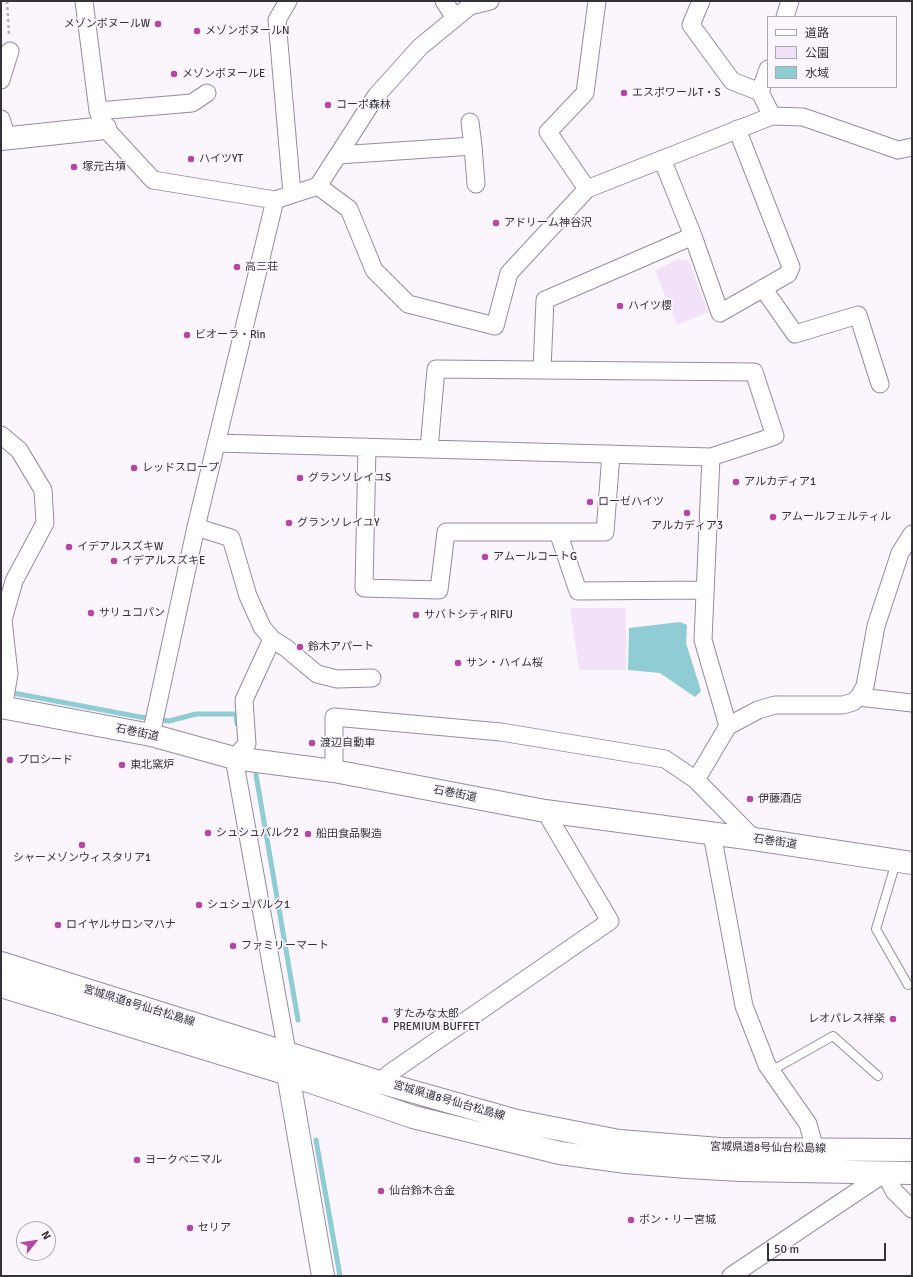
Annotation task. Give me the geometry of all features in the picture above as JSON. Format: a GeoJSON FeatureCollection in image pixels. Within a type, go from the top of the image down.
{"type":"FeatureCollection","features":[{"type":"Feature","properties":{"kind":"main road"},"geometry":{"type":"LineString","coordinates":[[3,132],[101,119]]}},
{"type":"Feature","properties":{"kind":"main road","name":"石巻街道"},"geometry":{"type":"LineString","coordinates":[[3,707],[152,732],[234,758],[334,771],[545,811],[754,839],[904,862]]}},
{"type":"Feature","properties":{"kind":"main road","name":"宮城県道8号仙台松島線"},"geometry":{"type":"LineString","coordinates":[[1,963],[379,1082],[517,1121],[619,1141],[720,1149],[912,1150]]}},
{"type":"Feature","properties":{"kind":"main road","name":"宮城県道8号仙台松島線"},"geometry":{"type":"LineString","coordinates":[[1,986],[288,1074],[413,1117],[560,1154],[626,1162],[687,1167],[912,1173]]}},
{"type":"Feature","properties":{"kind":"main road"},"geometry":{"type":"LineString","coordinates":[[287,1052],[288,1074],[323,1276]]}},
{"type":"Feature","properties":{"kind":"street"},"geometry":{"type":"LineString","coordinates":[[84,1],[101,119],[153,180],[275,200],[318,186],[376,96],[420,47],[470,6],[490,1]]}},
{"type":"Feature","properties":{"kind":"street"},"geometry":{"type":"LineString","coordinates":[[288,1],[277,20],[292,194]]}},
{"type":"Feature","properties":{"kind":"street"},"geometry":{"type":"LineString","coordinates":[[444,1],[455,18]]}},
{"type":"Feature","properties":{"kind":"street"},"geometry":{"type":"LineString","coordinates":[[587,188],[548,132],[585,93],[597,1]]}},
{"type":"Feature","properties":{"kind":"street"},"geometry":{"type":"LineString","coordinates":[[701,1],[691,25],[732,81],[760,92],[772,116]]}},
{"type":"Feature","properties":{"kind":"street"},"geometry":{"type":"LineString","coordinates":[[785,16],[790,1]]}},
{"type":"Feature","properties":{"kind":"street"},"geometry":{"type":"LineString","coordinates":[[1,80],[10,51]]}},
{"type":"Feature","properties":{"kind":"street"},"geometry":{"type":"LineString","coordinates":[[760,92],[767,72]]}},
{"type":"Feature","properties":{"kind":"street"},"geometry":{"type":"LineString","coordinates":[[101,119],[192,103],[207,93]]}},
{"type":"Feature","properties":{"kind":"street"},"geometry":{"type":"LineString","coordinates":[[318,186],[349,209],[374,270],[408,304],[494,326],[509,273],[587,188],[772,116],[803,116],[898,150],[912,147]]}},
{"type":"Feature","properties":{"kind":"street"},"geometry":{"type":"LineString","coordinates":[[470,122],[476,184]]}},
{"type":"Feature","properties":{"kind":"street"},"geometry":{"type":"LineString","coordinates":[[662,159],[693,236],[720,313],[788,274],[792,267],[737,129]]}},
{"type":"Feature","properties":{"kind":"street"},"geometry":{"type":"LineString","coordinates":[[338,155],[473,146]]}},
{"type":"Feature","properties":{"kind":"street"},"geometry":{"type":"LineString","coordinates":[[152,732],[196,527],[275,200]]}},
{"type":"Feature","properties":{"kind":"street"},"geometry":{"type":"LineString","coordinates":[[542,370],[545,300],[693,236]]}},
{"type":"Feature","properties":{"kind":"street"},"geometry":{"type":"LineString","coordinates":[[762,288],[795,334],[858,315],[880,384]]}},
{"type":"Feature","properties":{"kind":"street"},"geometry":{"type":"LineString","coordinates":[[216,443],[711,457],[776,436],[754,372],[436,369],[429,449]]}},
{"type":"Feature","properties":{"kind":"street"},"geometry":{"type":"LineString","coordinates":[[1,435],[19,450],[44,490],[45,523],[14,581],[3,620],[9,674],[3,707]]}},
{"type":"Feature","properties":{"kind":"street"},"geometry":{"type":"LineString","coordinates":[[367,447],[364,588],[439,590],[446,532],[606,532],[611,454]]}},
{"type":"Feature","properties":{"kind":"street"},"geometry":{"type":"LineString","coordinates":[[711,457],[703,640],[728,726]]}},
{"type":"Feature","properties":{"kind":"street"},"geometry":{"type":"LineString","coordinates":[[196,527],[231,538],[248,596],[262,627],[272,639],[286,648],[317,674],[337,679],[372,678]]}},
{"type":"Feature","properties":{"kind":"street"},"geometry":{"type":"LineString","coordinates":[[558,532],[578,591],[705,590]]}},
{"type":"Feature","properties":{"kind":"street"},"geometry":{"type":"LineString","coordinates":[[696,780],[728,726],[758,710],[775,705],[843,706],[853,702],[859,697],[865,686],[876,626],[900,553],[912,534]]}},
{"type":"Feature","properties":{"kind":"street"},"geometry":{"type":"LineString","coordinates":[[272,639],[244,700],[247,744],[234,758],[287,1052]]}},
{"type":"Feature","properties":{"kind":"street"},"geometry":{"type":"LineString","coordinates":[[859,697],[912,703]]}},
{"type":"Feature","properties":{"kind":"street"},"geometry":{"type":"LineString","coordinates":[[334,771],[334,717],[501,732],[665,759],[696,780],[754,839]]}},
{"type":"Feature","properties":{"kind":"street"},"geometry":{"type":"LineString","coordinates":[[379,1082],[610,921],[545,811]]}},
{"type":"Feature","properties":{"kind":"street"},"geometry":{"type":"LineString","coordinates":[[712,834],[744,1006],[767,1065],[808,1124],[815,1149]]}},
{"type":"Feature","properties":{"kind":"street"},"geometry":{"type":"LineString","coordinates":[[731,1276],[885,1173],[894,1191],[912,1209]]}},
{"type":"Feature","properties":{"kind":"lane"},"geometry":{"type":"LineString","coordinates":[[904,862],[876,929],[908,985]]}},
{"type":"Feature","properties":{"kind":"lane"},"geometry":{"type":"LineString","coordinates":[[771,1071],[833,1036],[878,1076]]}},
{"type":"Feature","properties":{"kind":"path"},"geometry":{"type":"LineString","coordinates":[[7,1],[10,51]]}},
{"type":"Feature","properties":{"kind":"green space"},"geometry":{"type":"Polygon","coordinates":[[[677,259],[689,261],[708,312],[677,325],[655,271],[677,259]]]}},
{"type":"Feature","properties":{"kind":"green space"},"geometry":{"type":"Polygon","coordinates":[[[570,608],[626,608],[626,670],[579,670],[570,608]]]}},
{"type":"Feature","properties":{"kind":"water"},"geometry":{"type":"Polygon","coordinates":[[[680,622],[687,625],[686,643],[701,691],[695,697],[660,673],[628,670],[629,628],[680,622]]]}},
{"type":"Feature","properties":{"kind":"waterway"},"geometry":{"type":"LineString","coordinates":[[8,692],[140,717],[169,721],[196,714],[236,714],[237,724]]}},
{"type":"Feature","properties":{"kind":"waterway"},"geometry":{"type":"LineString","coordinates":[[256,775],[298,1020]]}},
{"type":"Feature","properties":{"kind":"waterway"},"geometry":{"type":"LineString","coordinates":[[316,1140],[340,1276]]}},
{"type":"Feature","properties":{"kind":"place","name":"メゾンボヌールW"},"geometry":{"type":"Point","coordinates":[158,24]}},
{"type":"Feature","properties":{"kind":"place","name":"メゾンボヌールN"},"geometry":{"type":"Point","coordinates":[197,31]}},
{"type":"Feature","properties":{"kind":"place","name":"メゾンボヌールE"},"geometry":{"type":"Point","coordinates":[174,74]}},
{"type":"Feature","properties":{"kind":"place","name":"エスポワールT・S"},"geometry":{"type":"Point","coordinates":[624,93]}},
{"type":"Feature","properties":{"kind":"place","name":"コーポ森林"},"geometry":{"type":"Point","coordinates":[328,105]}},
{"type":"Feature","properties":{"kind":"place","name":"ハイツYT"},"geometry":{"type":"Point","coordinates":[191,159]}},
{"type":"Feature","properties":{"kind":"place","name":"塚元古墳"},"geometry":{"type":"Point","coordinates":[74,167]}},
{"type":"Feature","properties":{"kind":"place","name":"アドリーム神谷沢"},"geometry":{"type":"Point","coordinates":[496,223]}},
{"type":"Feature","properties":{"kind":"place","name":"高三荘"},"geometry":{"type":"Point","coordinates":[237,267]}},
{"type":"Feature","properties":{"kind":"place","name":"ハイツ櫻"},"geometry":{"type":"Point","coordinates":[620,306]}},
{"type":"Feature","properties":{"kind":"place","name":"ビオーラ・Rin"},"geometry":{"type":"Point","coordinates":[187,335]}},
{"type":"Feature","properties":{"kind":"place","name":"レッドスロープ"},"geometry":{"type":"Point","coordinates":[134,468]}},
{"type":"Feature","properties":{"kind":"place","name":"グランソレイユS"},"geometry":{"type":"Point","coordinates":[300,478]}},
{"type":"Feature","properties":{"kind":"place","name":"アルカディア1"},"geometry":{"type":"Point","coordinates":[736,482]}},
{"type":"Feature","properties":{"kind":"place","name":"ローゼハイツ"},"geometry":{"type":"Point","coordinates":[590,502]}},
{"type":"Feature","properties":{"kind":"place","name":"アルカディア3"},"geometry":{"type":"Point","coordinates":[687,513]}},
{"type":"Feature","properties":{"kind":"place","name":"アムールフェルティル"},"geometry":{"type":"Point","coordinates":[773,517]}},
{"type":"Feature","properties":{"kind":"place","name":"グランソレイユY"},"geometry":{"type":"Point","coordinates":[289,523]}},
{"type":"Feature","properties":{"kind":"place","name":"イデアルスズキW"},"geometry":{"type":"Point","coordinates":[69,547]}},
{"type":"Feature","properties":{"kind":"place","name":"アムールコートG"},"geometry":{"type":"Point","coordinates":[485,557]}},
{"type":"Feature","properties":{"kind":"place","name":"イデアルスズキE"},"geometry":{"type":"Point","coordinates":[114,561]}},
{"type":"Feature","properties":{"kind":"place","name":"サリュコパン"},"geometry":{"type":"Point","coordinates":[91,613]}},
{"type":"Feature","properties":{"kind":"place","name":"サバトシティRIFU"},"geometry":{"type":"Point","coordinates":[416,615]}},
{"type":"Feature","properties":{"kind":"place","name":"鈴木アパート"},"geometry":{"type":"Point","coordinates":[300,647]}},
{"type":"Feature","properties":{"kind":"place","name":"サン・ハイム桜"},"geometry":{"type":"Point","coordinates":[458,663]}},
{"type":"Feature","properties":{"kind":"place","name":"渡辺自動車"},"geometry":{"type":"Point","coordinates":[312,743]}},
{"type":"Feature","properties":{"kind":"place","name":"プロシード"},"geometry":{"type":"Point","coordinates":[10,760]}},
{"type":"Feature","properties":{"kind":"place","name":"東北窯炉"},"geometry":{"type":"Point","coordinates":[122,765]}},
{"type":"Feature","properties":{"kind":"place","name":"伊藤酒店"},"geometry":{"type":"Point","coordinates":[750,799]}},
{"type":"Feature","properties":{"kind":"place","name":"シュシュパルク2"},"geometry":{"type":"Point","coordinates":[208,833]}},
{"type":"Feature","properties":{"kind":"place","name":"船田食品製造"},"geometry":{"type":"Point","coordinates":[308,834]}},
{"type":"Feature","properties":{"kind":"place","name":"シャーメゾンウィスタリア1"},"geometry":{"type":"Point","coordinates":[82,845]}},
{"type":"Feature","properties":{"kind":"place","name":"シュシュパルク1"},"geometry":{"type":"Point","coordinates":[199,905]}},
{"type":"Feature","properties":{"kind":"place","name":"ロイヤルサロンマハナ"},"geometry":{"type":"Point","coordinates":[58,925]}},
{"type":"Feature","properties":{"kind":"place","name":"ファミリーマート"},"geometry":{"type":"Point","coordinates":[233,946]}},
{"type":"Feature","properties":{"kind":"place","name":"レオパレス祥楽"},"geometry":{"type":"Point","coordinates":[893,1019]}},
{"type":"Feature","properties":{"kind":"place","name":"すたみな太郎 PREMIUM BUFFET"},"geometry":{"type":"Point","coordinates":[385,1020]}},
{"type":"Feature","properties":{"kind":"place","name":"ヨークベニマル"},"geometry":{"type":"Point","coordinates":[137,1160]}},
{"type":"Feature","properties":{"kind":"place","name":"仙台鈴木合金"},"geometry":{"type":"Point","coordinates":[381,1191]}},
{"type":"Feature","properties":{"kind":"place","name":"ボン・リー宮城"},"geometry":{"type":"Point","coordinates":[631,1220]}},
{"type":"Feature","properties":{"kind":"place","name":"セリア"},"geometry":{"type":"Point","coordinates":[190,1228]}}]}
